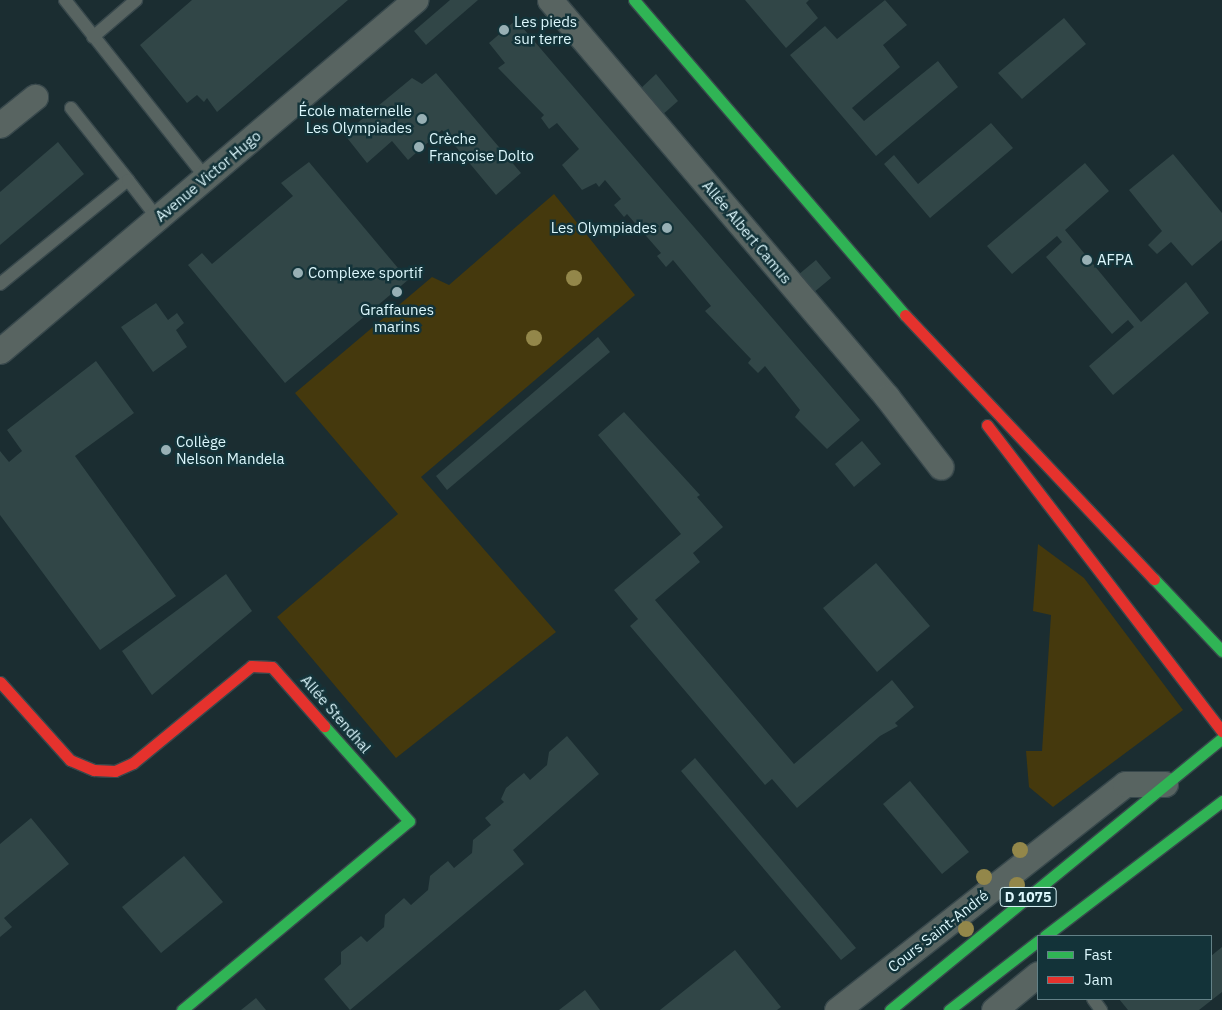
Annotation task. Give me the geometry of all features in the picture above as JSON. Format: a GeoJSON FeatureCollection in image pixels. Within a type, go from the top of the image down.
{"type":"FeatureCollection","features":[{"type":"Feature","properties":{"kind":"main road"},"geometry":{"type":"LineString","coordinates":[[634,0],[900,310],[1222,651]]}},
{"type":"Feature","properties":{"kind":"main road"},"geometry":{"type":"LineString","coordinates":[[900,310],[1222,731]]}},
{"type":"Feature","properties":{"kind":"main road","name":"Allée Stendhal"},"geometry":{"type":"LineString","coordinates":[[0,682],[70,760],[94,770],[115,771],[133,764],[240,672],[251,666],[272,667],[409,821],[182,1010]]}},
{"type":"Feature","properties":{"kind":"main road","name":"Cours Saint-André"},"geometry":{"type":"LineString","coordinates":[[890,1010],[1222,738]]}},
{"type":"Feature","properties":{"kind":"main road","name":"D 1075"},"geometry":{"type":"LineString","coordinates":[[1046,935],[1222,801]]}},
{"type":"Feature","properties":{"kind":"main road"},"geometry":{"type":"LineString","coordinates":[[949,1010],[1037,942]]}},
{"type":"Feature","properties":{"kind":"street","name":"Avenue Victor Hugo"},"geometry":{"type":"LineString","coordinates":[[0,351],[415,0]]}},
{"type":"Feature","properties":{"kind":"street","name":"Allée Albert Camus"},"geometry":{"type":"LineString","coordinates":[[550,0],[940,467]]}},
{"type":"Feature","properties":{"kind":"street"},"geometry":{"type":"LineString","coordinates":[[0,125],[35,97]]}},
{"type":"Feature","properties":{"kind":"street","name":"Cours Saint-André"},"geometry":{"type":"LineString","coordinates":[[837,1010],[884,959],[1126,784],[1165,784]]}},
{"type":"Feature","properties":{"kind":"street"},"geometry":{"type":"LineString","coordinates":[[884,959],[931,978]]}},
{"type":"Feature","properties":{"kind":"street"},"geometry":{"type":"LineString","coordinates":[[994,1010],[1037,975]]}},
{"type":"Feature","properties":{"kind":"lane"},"geometry":{"type":"LineString","coordinates":[[64,0],[206,178]]}},
{"type":"Feature","properties":{"kind":"lane"},"geometry":{"type":"LineString","coordinates":[[92,37],[136,0]]}},
{"type":"Feature","properties":{"kind":"lane"},"geometry":{"type":"LineString","coordinates":[[71,108],[158,219]]}},
{"type":"Feature","properties":{"kind":"lane"},"geometry":{"type":"LineString","coordinates":[[0,284],[128,180]]}},
{"type":"Feature","properties":{"kind":"shaded area"},"geometry":{"type":"Polygon","coordinates":[[[554,194],[635,295],[421,477],[556,632],[396,758],[277,617],[398,514],[295,393],[432,277],[449,285],[554,194]]]}},
{"type":"Feature","properties":{"kind":"shaded area"},"geometry":{"type":"Polygon","coordinates":[[[1038,544],[1084,578],[1183,710],[1053,807],[1029,787],[1026,751],[1042,751],[1051,615],[1033,611],[1038,544]]]}},
{"type":"Feature","properties":{"kind":"building"},"geometry":{"type":"Polygon","coordinates":[[[192,0],[348,0],[217,112],[207,98],[204,102],[197,95],[187,103],[140,45],[192,0]]]}},
{"type":"Feature","properties":{"kind":"building"},"geometry":{"type":"Polygon","coordinates":[[[450,0],[478,0],[426,45],[414,31],[450,0]]]}},
{"type":"Feature","properties":{"kind":"building"},"geometry":{"type":"Polygon","coordinates":[[[745,0],[809,0],[806,3],[818,18],[786,48],[745,0]]]}},
{"type":"Feature","properties":{"kind":"building"},"geometry":{"type":"Polygon","coordinates":[[[885,0],[907,25],[883,45],[900,67],[852,108],[864,121],[938,61],[958,87],[876,156],[790,55],[825,26],[837,39],[885,0]]]}},
{"type":"Feature","properties":{"kind":"building"},"geometry":{"type":"Polygon","coordinates":[[[1064,18],[1086,44],[1022,99],[998,73],[1064,18]]]}},
{"type":"Feature","properties":{"kind":"building","name":"Les Olympiades"},"geometry":{"type":"Polygon","coordinates":[[[516,20],[860,420],[827,449],[795,417],[800,410],[765,366],[758,373],[748,363],[751,359],[705,311],[711,306],[673,260],[666,267],[657,256],[661,253],[627,214],[624,217],[614,205],[621,199],[605,180],[599,187],[596,183],[582,190],[562,165],[579,149],[557,123],[549,129],[541,118],[544,115],[498,68],[505,63],[489,43],[516,20]]]}},
{"type":"Feature","properties":{"kind":"building"},"geometry":{"type":"Polygon","coordinates":[[[436,73],[521,173],[496,195],[442,130],[408,160],[392,141],[367,163],[344,134],[412,78],[422,84],[436,73]]]}},
{"type":"Feature","properties":{"kind":"building"},"geometry":{"type":"Polygon","coordinates":[[[656,74],[678,101],[661,116],[639,90],[656,74]]]}},
{"type":"Feature","properties":{"kind":"building"},"geometry":{"type":"Polygon","coordinates":[[[991,123],[1013,148],[930,218],[884,164],[894,155],[918,184],[991,123]]]}},
{"type":"Feature","properties":{"kind":"building"},"geometry":{"type":"Polygon","coordinates":[[[58,142],[84,174],[0,245],[0,192],[58,142]]]}},
{"type":"Feature","properties":{"kind":"building"},"geometry":{"type":"Polygon","coordinates":[[[1173,154],[1222,213],[1222,240],[1192,266],[1171,242],[1157,254],[1148,245],[1162,231],[1129,190],[1173,154]]]}},
{"type":"Feature","properties":{"kind":"building","name":"Complexe sportif"},"geometry":{"type":"Polygon","coordinates":[[[309,162],[408,280],[285,383],[188,265],[202,253],[212,264],[293,196],[281,183],[309,162]]]}},
{"type":"Feature","properties":{"kind":"building"},"geometry":{"type":"Polygon","coordinates":[[[1085,163],[1109,191],[1065,230],[1141,322],[1186,282],[1209,313],[1113,395],[1089,366],[1134,327],[1128,320],[1112,334],[1046,257],[1062,242],[1057,236],[1012,274],[987,246],[1085,163]]]}},
{"type":"Feature","properties":{"kind":"building"},"geometry":{"type":"Polygon","coordinates":[[[816,260],[831,278],[813,293],[798,275],[816,260]]]}},
{"type":"Feature","properties":{"kind":"building"},"geometry":{"type":"Polygon","coordinates":[[[156,303],[168,320],[177,313],[184,323],[176,330],[187,347],[153,372],[121,327],[156,303]]]}},
{"type":"Feature","properties":{"kind":"building"},"geometry":{"type":"Polygon","coordinates":[[[598,337],[610,352],[447,490],[436,476],[598,337]]]}},
{"type":"Feature","properties":{"kind":"building"},"geometry":{"type":"Polygon","coordinates":[[[96,361],[134,413],[75,456],[176,596],[100,650],[0,515],[0,451],[9,462],[22,451],[7,430],[96,361]]]}},
{"type":"Feature","properties":{"kind":"building"},"geometry":{"type":"Polygon","coordinates":[[[624,412],[700,495],[697,497],[723,527],[693,553],[700,562],[655,600],[794,764],[892,680],[914,707],[895,723],[898,726],[880,736],[797,808],[772,779],[765,785],[630,626],[638,619],[614,590],[681,534],[598,435],[624,412]]]}},
{"type":"Feature","properties":{"kind":"building"},"geometry":{"type":"Polygon","coordinates":[[[862,441],[881,464],[854,487],[835,464],[862,441]]]}},
{"type":"Feature","properties":{"kind":"building"},"geometry":{"type":"Polygon","coordinates":[[[876,563],[930,626],[877,672],[823,608],[876,563]]]}},
{"type":"Feature","properties":{"kind":"building"},"geometry":{"type":"Polygon","coordinates":[[[226,574],[252,611],[152,695],[122,651],[226,574]]]}},
{"type":"Feature","properties":{"kind":"building"},"geometry":{"type":"Polygon","coordinates":[[[567,736],[599,774],[513,850],[524,864],[350,1010],[324,979],[341,964],[341,952],[361,936],[367,942],[384,927],[385,915],[404,898],[411,905],[428,890],[430,876],[448,861],[454,868],[472,853],[473,840],[491,825],[485,818],[504,802],[501,799],[506,788],[524,773],[530,780],[547,765],[549,752],[567,736]]]}},
{"type":"Feature","properties":{"kind":"building"},"geometry":{"type":"Polygon","coordinates":[[[695,758],[856,948],[841,960],[681,771],[695,758]]]}},
{"type":"Feature","properties":{"kind":"building"},"geometry":{"type":"Polygon","coordinates":[[[910,781],[969,852],[942,874],[883,804],[910,781]]]}},
{"type":"Feature","properties":{"kind":"building"},"geometry":{"type":"Polygon","coordinates":[[[31,818],[69,864],[4,918],[12,927],[0,937],[0,844],[31,818]]]}},
{"type":"Feature","properties":{"kind":"building"},"geometry":{"type":"Polygon","coordinates":[[[184,856],[223,902],[161,953],[122,907],[184,856]]]}},
{"type":"Feature","properties":{"kind":"building"},"geometry":{"type":"Polygon","coordinates":[[[1222,947],[1222,992],[1212,1000],[1212,955],[1222,947]]]}},
{"type":"Feature","properties":{"kind":"building"},"geometry":{"type":"Polygon","coordinates":[[[735,950],[781,1007],[777,1010],[660,1010],[735,950]]]}},
{"type":"Feature","properties":{"kind":"building"},"geometry":{"type":"Polygon","coordinates":[[[585,990],[600,1010],[559,1010],[585,990]]]}},
{"type":"Feature","properties":{"kind":"building"},"geometry":{"type":"Polygon","coordinates":[[[256,998],[266,1010],[241,1010],[256,998]]]}},
{"type":"Feature","properties":{"kind":"building"},"geometry":{"type":"Polygon","coordinates":[[[1120,1000],[1212,1000],[1199,1010],[1128,1010],[1120,1000]]]}},
{"type":"Feature","properties":{"kind":"traffic: fast"},"geometry":{"type":"LineString","coordinates":[[634,0],[905,315]]}},
{"type":"Feature","properties":{"kind":"traffic: fast"},"geometry":{"type":"LineString","coordinates":[[1154,579],[1222,651]]}},
{"type":"Feature","properties":{"kind":"traffic: fast"},"geometry":{"type":"LineString","coordinates":[[182,1010],[409,821],[324,726]]}},
{"type":"Feature","properties":{"kind":"traffic: fast"},"geometry":{"type":"LineString","coordinates":[[890,1010],[1222,738]]}},
{"type":"Feature","properties":{"kind":"traffic: fast"},"geometry":{"type":"LineString","coordinates":[[1046,935],[1222,801]]}},
{"type":"Feature","properties":{"kind":"traffic: fast"},"geometry":{"type":"LineString","coordinates":[[949,1010],[1037,942]]}},
{"type":"Feature","properties":{"kind":"traffic: jam"},"geometry":{"type":"LineString","coordinates":[[905,315],[1154,579]]}},
{"type":"Feature","properties":{"kind":"traffic: jam"},"geometry":{"type":"LineString","coordinates":[[987,425],[1222,731]]}},
{"type":"Feature","properties":{"kind":"traffic: jam"},"geometry":{"type":"LineString","coordinates":[[0,682],[70,760],[94,770],[115,771],[133,763],[251,666],[272,667],[324,726]]}},
{"type":"Feature","properties":{"kind":"place","name":"Les pieds sur terre"},"geometry":{"type":"Point","coordinates":[504,30]}},
{"type":"Feature","properties":{"kind":"place","name":"École maternelle Les Olympiades"},"geometry":{"type":"Point","coordinates":[422,119]}},
{"type":"Feature","properties":{"kind":"place","name":"Crèche Françoise Dolto"},"geometry":{"type":"Point","coordinates":[419,147]}},
{"type":"Feature","properties":{"kind":"place","name":"Les Olympiades"},"geometry":{"type":"Point","coordinates":[667,228]}},
{"type":"Feature","properties":{"kind":"place","name":"AFPA"},"geometry":{"type":"Point","coordinates":[1087,260]}},
{"type":"Feature","properties":{"kind":"place","name":"Complexe sportif"},"geometry":{"type":"Point","coordinates":[298,273]}},
{"type":"Feature","properties":{"kind":"place","name":"Graffaunes marins"},"geometry":{"type":"Point","coordinates":[397,292]}},
{"type":"Feature","properties":{"kind":"place","name":"Collège Nelson Mandela"},"geometry":{"type":"Point","coordinates":[166,450]}}]}
